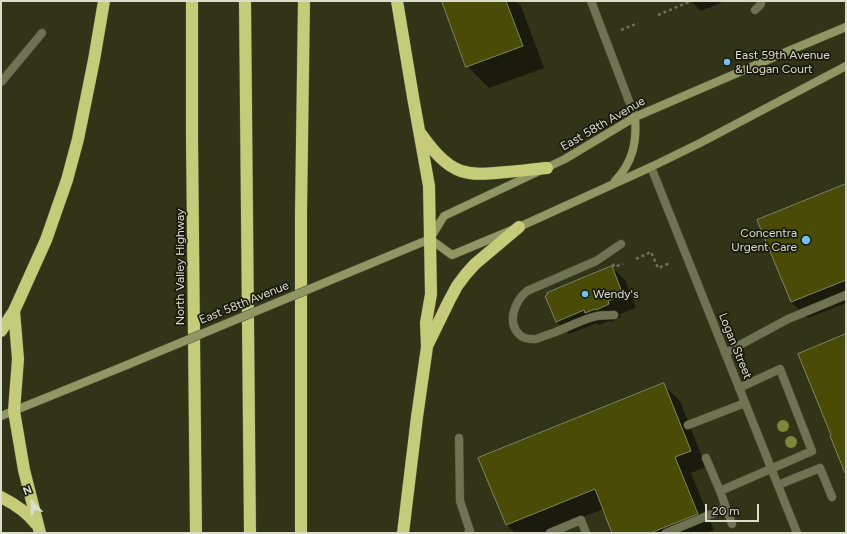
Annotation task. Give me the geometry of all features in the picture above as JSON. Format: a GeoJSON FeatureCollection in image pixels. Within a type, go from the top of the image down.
{"type":"FeatureCollection","features":[{"type":"Feature","properties":{"kind":"highway"},"geometry":{"type":"LineString","coordinates":[[1,331],[14,311],[46,240],[60,203],[74,157],[104,1]]}},
{"type":"Feature","properties":{"kind":"highway","name":"North Valley Highway"},"geometry":{"type":"LineString","coordinates":[[192,1],[196,533]]}},
{"type":"Feature","properties":{"kind":"highway"},"geometry":{"type":"LineString","coordinates":[[245,1],[250,533]]}},
{"type":"Feature","properties":{"kind":"highway"},"geometry":{"type":"LineString","coordinates":[[301,533],[301,212],[304,1]]}},
{"type":"Feature","properties":{"kind":"highway"},"geometry":{"type":"LineString","coordinates":[[397,1],[429,186],[431,294],[426,323],[427,347],[403,533]]}},
{"type":"Feature","properties":{"kind":"highway"},"geometry":{"type":"LineString","coordinates":[[419,131],[438,156],[450,165],[462,171],[484,174],[548,168]]}},
{"type":"Feature","properties":{"kind":"highway"},"geometry":{"type":"LineString","coordinates":[[427,347],[457,286],[466,274],[475,264],[519,227]]}},
{"type":"Feature","properties":{"kind":"highway"},"geometry":{"type":"LineString","coordinates":[[14,311],[18,359],[14,411],[24,470],[40,533]]}},
{"type":"Feature","properties":{"kind":"highway"},"geometry":{"type":"LineString","coordinates":[[1,497],[25,512],[36,524],[40,533]]}},
{"type":"Feature","properties":{"kind":"main road","name":"East 58th Avenue"},"geometry":{"type":"LineString","coordinates":[[1,416],[430,239],[444,216],[548,168],[635,117],[846,27]]}},
{"type":"Feature","properties":{"kind":"main road"},"geometry":{"type":"LineString","coordinates":[[430,239],[452,255],[519,227],[651,167],[700,143],[846,66]]}},
{"type":"Feature","properties":{"kind":"main road"},"geometry":{"type":"LineString","coordinates":[[614,184],[626,167],[635,144],[635,117]]}},
{"type":"Feature","properties":{"kind":"street"},"geometry":{"type":"LineString","coordinates":[[591,1],[635,117]]}},
{"type":"Feature","properties":{"kind":"street"},"geometry":{"type":"LineString","coordinates":[[755,10],[761,4],[761,1]]}},
{"type":"Feature","properties":{"kind":"street"},"geometry":{"type":"LineString","coordinates":[[2,82],[42,33]]}},
{"type":"Feature","properties":{"kind":"street","name":"Logan Street"},"geometry":{"type":"LineString","coordinates":[[651,167],[797,533]]}},
{"type":"Feature","properties":{"kind":"street"},"geometry":{"type":"LineString","coordinates":[[614,315],[595,316],[534,340],[524,338],[517,332],[513,324],[514,311],[521,295],[596,261],[621,244]]}},
{"type":"Feature","properties":{"kind":"street"},"geometry":{"type":"LineString","coordinates":[[725,353],[788,319],[846,295]]}},
{"type":"Feature","properties":{"kind":"street"},"geometry":{"type":"LineString","coordinates":[[720,491],[812,451],[780,369],[739,388]]}},
{"type":"Feature","properties":{"kind":"street"},"geometry":{"type":"LineString","coordinates":[[688,425],[745,404]]}},
{"type":"Feature","properties":{"kind":"street"},"geometry":{"type":"LineString","coordinates":[[459,438],[460,501],[470,531],[468,533]]}},
{"type":"Feature","properties":{"kind":"street"},"geometry":{"type":"LineString","coordinates":[[706,458],[732,524]]}},
{"type":"Feature","properties":{"kind":"street"},"geometry":{"type":"LineString","coordinates":[[778,485],[820,468],[832,497]]}},
{"type":"Feature","properties":{"kind":"street"},"geometry":{"type":"LineString","coordinates":[[666,533],[726,508]]}},
{"type":"Feature","properties":{"kind":"street"},"geometry":{"type":"LineString","coordinates":[[550,533],[581,520],[586,533]]}},
{"type":"Feature","properties":{"kind":"path"},"geometry":{"type":"LineString","coordinates":[[658,15],[691,1]]}},
{"type":"Feature","properties":{"kind":"path"},"geometry":{"type":"LineString","coordinates":[[621,30],[638,23]]}},
{"type":"Feature","properties":{"kind":"path"},"geometry":{"type":"LineString","coordinates":[[636,259],[651,252],[658,268],[670,263]]}},
{"type":"Feature","properties":{"kind":"path"},"geometry":{"type":"LineString","coordinates":[[614,268],[623,264]]}},
{"type":"Feature","properties":{"kind":"building"},"geometry":{"type":"Polygon","coordinates":[[[442,1],[506,1],[523,46],[466,67],[442,1]]]}},
{"type":"Feature","properties":{"kind":"building","name":"Concentra Urgent Care"},"geometry":{"type":"Polygon","coordinates":[[[846,184],[846,280],[791,302],[757,220],[846,184]]]}},
{"type":"Feature","properties":{"kind":"building","name":"Wendy's"},"geometry":{"type":"Polygon","coordinates":[[[612,266],[623,295],[608,301],[609,304],[596,310],[595,309],[585,313],[584,310],[556,322],[545,296],[548,294],[547,293],[612,266]]]}},
{"type":"Feature","properties":{"kind":"building"},"geometry":{"type":"Polygon","coordinates":[[[846,334],[846,473],[845,473],[798,354],[846,334]]]}},
{"type":"Feature","properties":{"kind":"building"},"geometry":{"type":"Polygon","coordinates":[[[664,383],[691,451],[675,457],[698,514],[650,533],[612,533],[595,489],[506,525],[478,458],[664,383]]]}},
{"type":"Feature","properties":{"kind":"place","name":"East 59th Avenue & Logan Court"},"geometry":{"type":"Point","coordinates":[727,62]}},
{"type":"Feature","properties":{"kind":"place","name":"Concentra Urgent Care"},"geometry":{"type":"Point","coordinates":[806,240]}},
{"type":"Feature","properties":{"kind":"place","name":"Wendy's"},"geometry":{"type":"Point","coordinates":[585,294]}}]}
